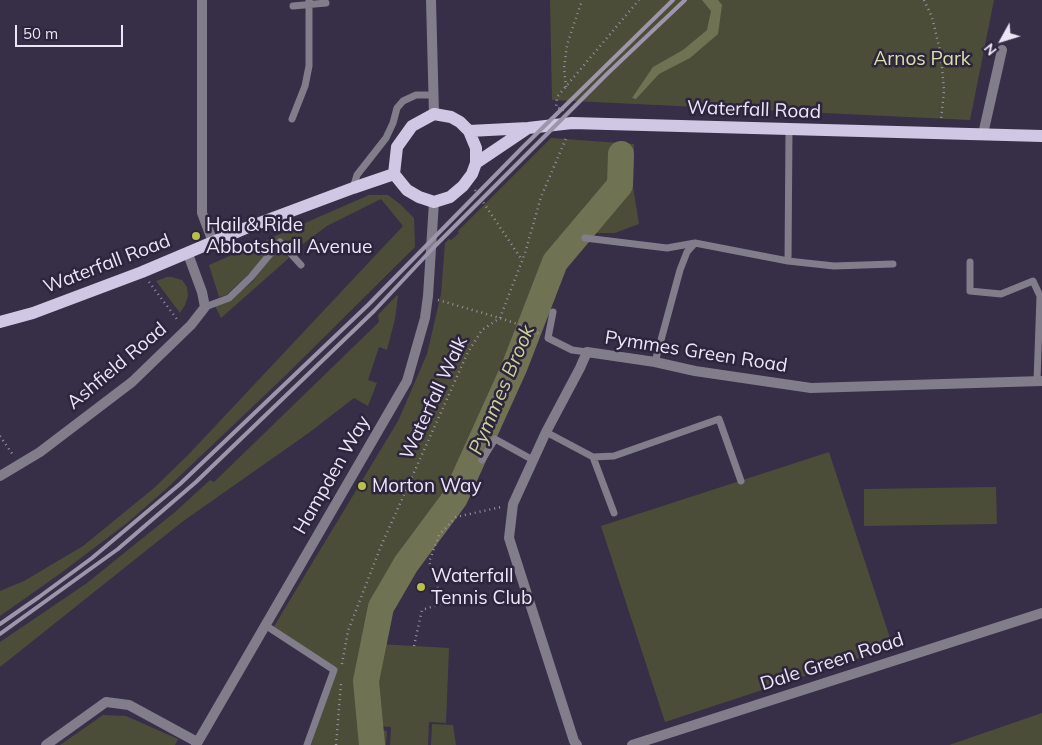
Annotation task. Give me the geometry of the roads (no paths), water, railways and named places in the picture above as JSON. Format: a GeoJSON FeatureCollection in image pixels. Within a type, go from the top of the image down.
{"type":"FeatureCollection","features":[{"type":"Feature","properties":{"kind":"main road"},"geometry":{"type":"LineString","coordinates":[[434,114],[451,117],[460,122],[469,131],[476,148],[476,163],[472,174],[463,186],[450,197],[434,202],[419,197],[407,190],[394,174],[397,147],[412,126],[434,114]]}},
{"type":"Feature","properties":{"kind":"main road","name":"Waterfall Road"},"geometry":{"type":"LineString","coordinates":[[476,163],[528,128],[572,123],[1042,136]]}},
{"type":"Feature","properties":{"kind":"main road"},"geometry":{"type":"LineString","coordinates":[[469,131],[528,128]]}},
{"type":"Feature","properties":{"kind":"main road","name":"Waterfall Road"},"geometry":{"type":"LineString","coordinates":[[0,322],[142,272],[213,242],[394,174]]}},
{"type":"Feature","properties":{"kind":"street"},"geometry":{"type":"LineString","coordinates":[[202,0],[202,213],[213,242]]}},
{"type":"Feature","properties":{"kind":"street"},"geometry":{"type":"LineString","coordinates":[[431,0],[434,114]]}},
{"type":"Feature","properties":{"kind":"street"},"geometry":{"type":"LineString","coordinates":[[983,134],[1002,50]]}},
{"type":"Feature","properties":{"kind":"street","name":"Hampden Way"},"geometry":{"type":"LineString","coordinates":[[196,744],[407,382],[425,318],[434,202]]}},
{"type":"Feature","properties":{"kind":"street"},"geometry":{"type":"LineString","coordinates":[[188,254],[202,292],[205,307]]}},
{"type":"Feature","properties":{"kind":"street","name":"Ashfield Road"},"geometry":{"type":"LineString","coordinates":[[0,476],[40,452],[132,382],[186,331],[205,307]]}},
{"type":"Feature","properties":{"kind":"street","name":"Pymmes Green Road"},"geometry":{"type":"LineString","coordinates":[[577,745],[574,741],[509,538],[513,504],[546,432],[587,352],[654,362],[694,371],[811,388],[1040,381]]}},
{"type":"Feature","properties":{"kind":"street","name":"Dale Green Road"},"geometry":{"type":"LineString","coordinates":[[632,745],[1042,613]]}},
{"type":"Feature","properties":{"kind":"street"},"geometry":{"type":"LineString","coordinates":[[46,745],[106,702],[129,705],[196,744]]}},
{"type":"Feature","properties":{"kind":"lane"},"geometry":{"type":"LineString","coordinates":[[292,119],[306,86],[309,66],[309,2]]}},
{"type":"Feature","properties":{"kind":"lane"},"geometry":{"type":"LineString","coordinates":[[293,6],[309,2],[326,3]]}},
{"type":"Feature","properties":{"kind":"lane"},"geometry":{"type":"LineString","coordinates":[[353,188],[357,175],[386,138],[397,108],[403,101],[416,95],[433,95]]}},
{"type":"Feature","properties":{"kind":"lane"},"geometry":{"type":"LineString","coordinates":[[788,261],[789,130]]}},
{"type":"Feature","properties":{"kind":"lane"},"geometry":{"type":"LineString","coordinates":[[585,238],[667,248],[695,243],[788,261],[834,266],[893,264]]}},
{"type":"Feature","properties":{"kind":"lane"},"geometry":{"type":"LineString","coordinates":[[205,307],[229,298],[251,278],[280,242],[301,265]]}},
{"type":"Feature","properties":{"kind":"lane"},"geometry":{"type":"LineString","coordinates":[[654,362],[680,270],[687,252],[695,243]]}},
{"type":"Feature","properties":{"kind":"lane"},"geometry":{"type":"LineString","coordinates":[[970,262],[970,291],[1001,294],[1033,281],[1040,296],[1040,381]]}},
{"type":"Feature","properties":{"kind":"lane"},"geometry":{"type":"LineString","coordinates":[[553,312],[548,338],[572,350],[587,352]]}},
{"type":"Feature","properties":{"kind":"lane"},"geometry":{"type":"LineString","coordinates":[[546,432],[593,457],[614,456],[720,419],[740,481]]}},
{"type":"Feature","properties":{"kind":"lane"},"geometry":{"type":"LineString","coordinates":[[482,460],[495,439],[533,460]]}},
{"type":"Feature","properties":{"kind":"lane"},"geometry":{"type":"LineString","coordinates":[[593,457],[614,513]]}},
{"type":"Feature","properties":{"kind":"lane"},"geometry":{"type":"LineString","coordinates":[[265,625],[334,670],[307,745]]}},
{"type":"Feature","properties":{"kind":"waterway","name":"Pymmes Brook"},"geometry":{"type":"LineString","coordinates":[[372,745],[366,681],[381,607],[406,564],[455,498],[514,368],[555,262],[620,185],[621,154]]}},
{"type":"Feature","properties":{"kind":"railway"},"geometry":{"type":"LineString","coordinates":[[0,624],[92,558],[180,484],[368,305],[522,148],[673,0]]}},
{"type":"Feature","properties":{"kind":"railway"},"geometry":{"type":"LineString","coordinates":[[0,634],[118,549],[196,482],[374,311],[434,247],[607,74],[685,0]]}},
{"type":"Feature","properties":{"kind":"place","name":"Hail & Ride Abbotshall Avenue"},"geometry":{"type":"Point","coordinates":[196,236]}},
{"type":"Feature","properties":{"kind":"place","name":"Morton Way"},"geometry":{"type":"Point","coordinates":[362,486]}},
{"type":"Feature","properties":{"kind":"place","name":"Waterfall Tennis Club"},"geometry":{"type":"Point","coordinates":[421,587]}},
{"type":"Feature","properties":{"kind":"park label","name":"Arnos Park"},"geometry":{"type":"Point","coordinates":[922,59]}}]}
